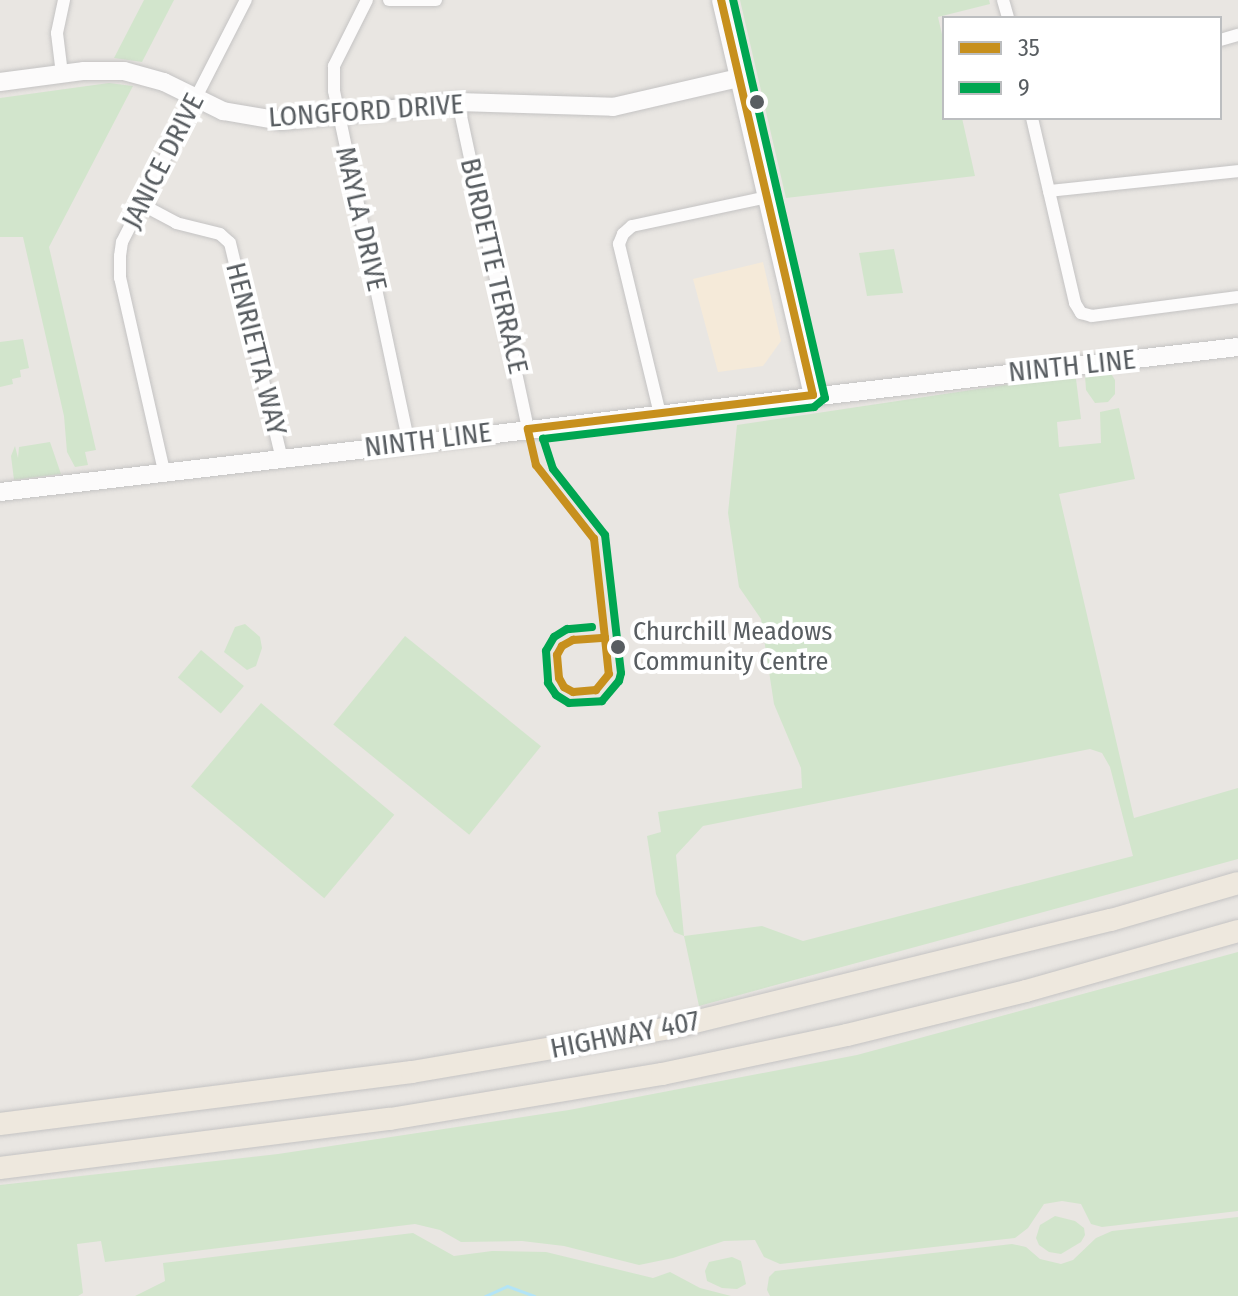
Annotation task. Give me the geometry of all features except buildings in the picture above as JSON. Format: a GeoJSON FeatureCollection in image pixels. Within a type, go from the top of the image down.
{"type":"FeatureCollection","features":[{"type":"Feature","properties":{"kind":"highway","name":"HIGHWAY 407"},"geometry":{"type":"LineString","coordinates":[[0,1124],[412,1072],[670,1028],[1111,920],[1238,883]]}},
{"type":"Feature","properties":{"kind":"highway","name":"HIGHWAY 407"},"geometry":{"type":"LineString","coordinates":[[0,1168],[390,1119],[662,1074],[937,1013],[1238,931]]}},
{"type":"Feature","properties":{"kind":"main road"},"geometry":{"type":"LineString","coordinates":[[721,0],[813,395]]}},
{"type":"Feature","properties":{"kind":"main road","name":"LONGFORD DRIVE"},"geometry":{"type":"LineString","coordinates":[[0,82],[62,74],[124,71],[164,82],[223,111],[257,119],[338,118],[458,102],[613,107],[739,78]]}},
{"type":"Feature","properties":{"kind":"main road","name":"NINTH LINE"},"geometry":{"type":"LineString","coordinates":[[0,492],[1238,347]]}},
{"type":"Feature","properties":{"kind":"street"},"geometry":{"type":"LineString","coordinates":[[62,74],[57,33],[64,0]]}},
{"type":"Feature","properties":{"kind":"street","name":"JANICE DRIVE"},"geometry":{"type":"LineString","coordinates":[[164,471],[120,278],[122,242],[246,0]]}},
{"type":"Feature","properties":{"kind":"street","name":"MAYLA DRIVE"},"geometry":{"type":"LineString","coordinates":[[367,0],[334,66],[338,118],[409,443]]}},
{"type":"Feature","properties":{"kind":"street"},"geometry":{"type":"LineString","coordinates":[[389,0],[436,0]]}},
{"type":"Feature","properties":{"kind":"street","name":"BURDETTE TERRACE"},"geometry":{"type":"LineString","coordinates":[[458,102],[528,429]]}},
{"type":"Feature","properties":{"kind":"street"},"geometry":{"type":"LineString","coordinates":[[1032,120],[1075,303],[1081,313],[1092,316],[1238,297]]}},
{"type":"Feature","properties":{"kind":"street"},"geometry":{"type":"LineString","coordinates":[[1049,191],[1238,171]]}},
{"type":"Feature","properties":{"kind":"street"},"geometry":{"type":"LineString","coordinates":[[660,414],[619,244],[623,234],[632,226],[767,197]]}},
{"type":"Feature","properties":{"kind":"street","name":"HENRIETTA WAY"},"geometry":{"type":"LineString","coordinates":[[141,204],[176,223],[220,234],[230,243],[282,459]]}},
{"type":"Feature","properties":{"kind":"shaded area"},"geometry":{"type":"Polygon","coordinates":[[[763,262],[781,341],[763,366],[718,372],[693,279],[763,262]]]}},
{"type":"Feature","properties":{"kind":"green space"},"geometry":{"type":"Polygon","coordinates":[[[144,0],[174,0],[142,62],[114,58],[144,0]]]}},
{"type":"Feature","properties":{"kind":"green space"},"geometry":{"type":"Polygon","coordinates":[[[740,0],[989,0],[990,4],[938,17],[942,34],[942,120],[962,120],[975,176],[786,198],[740,0]]]}},
{"type":"Feature","properties":{"kind":"green space"},"geometry":{"type":"Polygon","coordinates":[[[109,83],[133,86],[49,247],[96,450],[85,452],[88,465],[75,467],[67,452],[64,416],[23,237],[0,237],[0,98],[109,83]]]}},
{"type":"Feature","properties":{"kind":"green space"},"geometry":{"type":"Polygon","coordinates":[[[894,249],[903,293],[867,296],[859,253],[894,249]]]}},
{"type":"Feature","properties":{"kind":"green space"},"geometry":{"type":"Polygon","coordinates":[[[23,339],[29,368],[20,370],[21,377],[12,379],[13,384],[0,387],[0,342],[23,339]]]}},
{"type":"Feature","properties":{"kind":"green space"},"geometry":{"type":"Polygon","coordinates":[[[1110,372],[1115,380],[1115,394],[1108,402],[1095,403],[1086,390],[1085,375],[1110,372]]]}},
{"type":"Feature","properties":{"kind":"green space"},"geometry":{"type":"Polygon","coordinates":[[[1072,375],[1076,379],[1081,419],[1057,422],[1059,447],[1101,443],[1100,412],[1119,408],[1135,479],[1059,494],[1134,818],[1238,788],[1238,859],[699,1006],[684,936],[674,932],[656,894],[647,836],[661,832],[658,812],[802,788],[801,768],[774,704],[761,619],[739,587],[728,513],[737,425],[1072,375]],[[1090,749],[703,826],[676,855],[684,936],[762,926],[803,941],[1133,856],[1110,767],[1102,753],[1090,749]]]}},
{"type":"Feature","properties":{"kind":"green space"},"geometry":{"type":"Polygon","coordinates":[[[50,442],[61,474],[14,480],[11,456],[15,446],[18,458],[19,447],[50,442]]]}},
{"type":"Feature","properties":{"kind":"green space"},"geometry":{"type":"Polygon","coordinates":[[[245,624],[260,637],[262,648],[256,666],[247,670],[224,652],[235,627],[245,624]]]}},
{"type":"Feature","properties":{"kind":"green space"},"geometry":{"type":"Polygon","coordinates":[[[405,636],[541,746],[469,835],[333,725],[405,636]]]}},
{"type":"Feature","properties":{"kind":"green space"},"geometry":{"type":"Polygon","coordinates":[[[201,650],[244,686],[221,714],[178,678],[201,650]]]}},
{"type":"Feature","properties":{"kind":"green space"},"geometry":{"type":"Polygon","coordinates":[[[261,703],[394,815],[324,898],[191,786],[261,703]]]}},
{"type":"Feature","properties":{"kind":"green space"},"geometry":{"type":"Polygon","coordinates":[[[1238,952],[1238,1211],[1102,1227],[1091,1224],[1081,1204],[1062,1201],[1044,1204],[1028,1228],[1015,1238],[780,1264],[764,1257],[755,1240],[724,1241],[673,1258],[639,1265],[564,1246],[522,1241],[461,1242],[440,1230],[415,1224],[105,1262],[101,1241],[77,1244],[83,1293],[78,1296],[0,1296],[0,1185],[278,1154],[569,1110],[857,1055],[1238,952]]]}},
{"type":"Feature","properties":{"kind":"green space"},"geometry":{"type":"Polygon","coordinates":[[[1055,1216],[1075,1221],[1084,1228],[1085,1235],[1081,1242],[1061,1254],[1049,1252],[1039,1245],[1036,1238],[1040,1225],[1055,1216]]]}},
{"type":"Feature","properties":{"kind":"green space"},"geometry":{"type":"Polygon","coordinates":[[[1238,1217],[1238,1296],[770,1296],[767,1290],[769,1277],[775,1271],[1012,1244],[1026,1247],[1040,1259],[1061,1264],[1073,1260],[1096,1238],[1112,1231],[1238,1217]]]}},
{"type":"Feature","properties":{"kind":"green space"},"geometry":{"type":"Polygon","coordinates":[[[413,1233],[454,1256],[492,1251],[546,1252],[653,1278],[670,1272],[700,1288],[731,1296],[135,1296],[165,1281],[163,1263],[413,1233]]]}},
{"type":"Feature","properties":{"kind":"green space"},"geometry":{"type":"Polygon","coordinates":[[[732,1257],[741,1261],[746,1284],[737,1289],[722,1288],[707,1281],[705,1271],[709,1262],[732,1257]]]}},
{"type":"Feature","properties":{"kind":"waterway"},"geometry":{"type":"LineString","coordinates":[[485,1296],[507,1286],[534,1296]]}},
{"type":"Feature","properties":{"kind":"transit line","name":"35"},"geometry":{"type":"LineString","coordinates":[[605,638],[594,539],[536,465],[528,429],[813,395],[721,0]]}},
{"type":"Feature","properties":{"kind":"transit line","name":"9"},"geometry":{"type":"LineString","coordinates":[[592,627],[567,629],[554,637],[546,651],[548,683],[556,695],[569,703],[602,701],[619,681],[621,673],[605,535],[553,469],[543,439],[814,407],[825,398],[733,0]]}},
{"type":"Feature","properties":{"kind":"transit line","name":"35"},"geometry":{"type":"LineString","coordinates":[[605,638],[609,674],[596,690],[573,692],[564,687],[559,678],[557,655],[562,646],[573,640],[605,638]]}},
{"type":"Feature","properties":{"kind":"place","name":"Churchill Meadows Community Centre"},"geometry":{"type":"Point","coordinates":[618,647]}}]}
